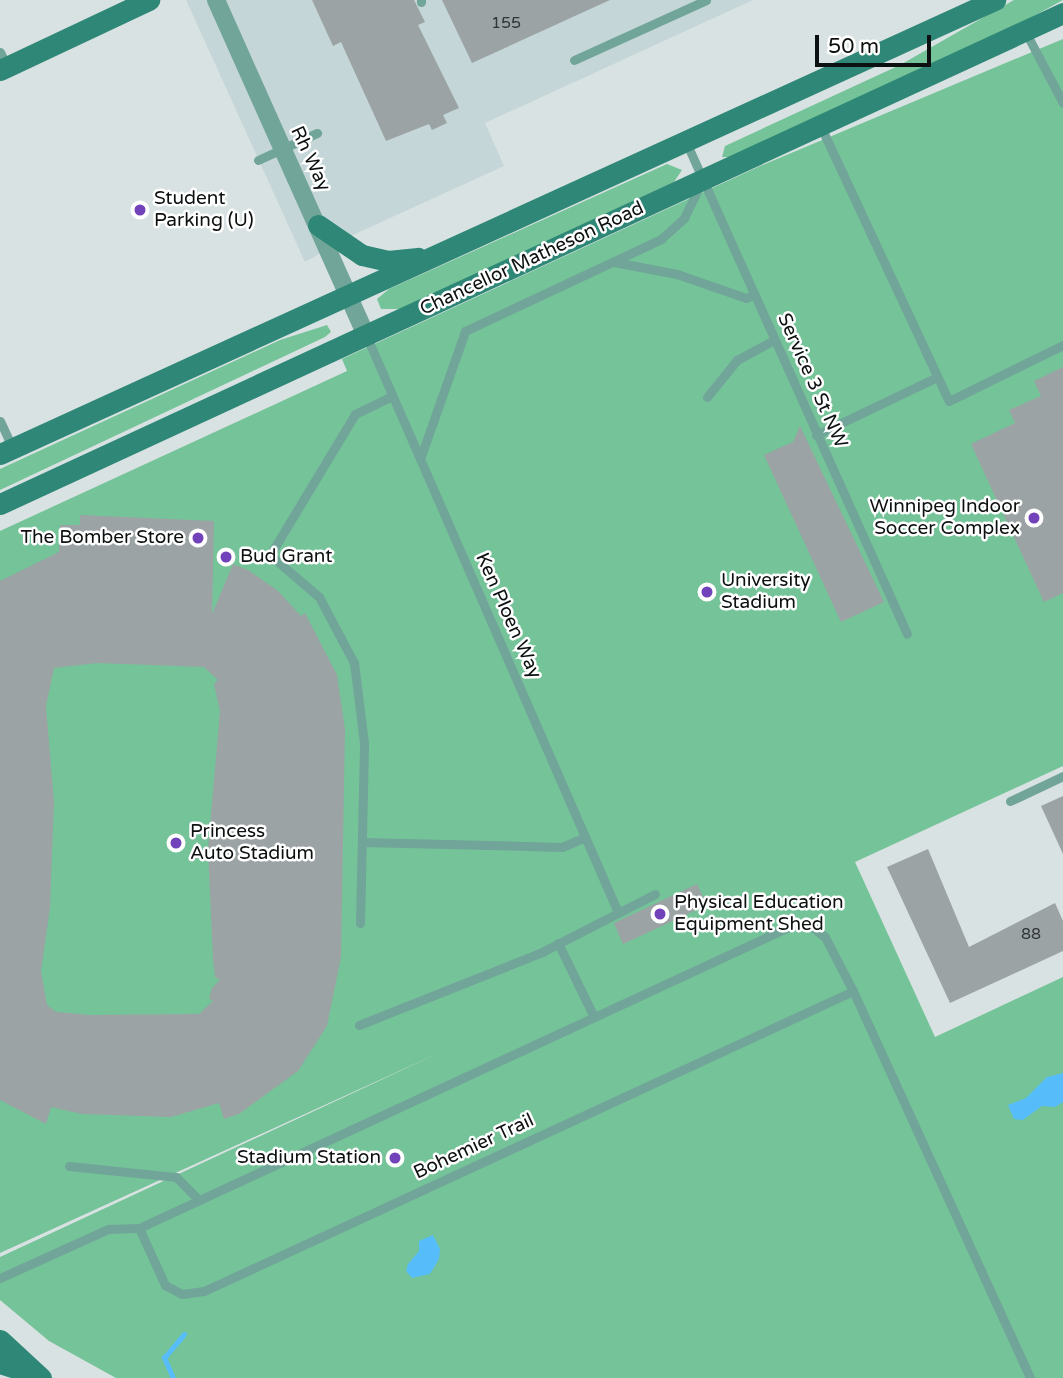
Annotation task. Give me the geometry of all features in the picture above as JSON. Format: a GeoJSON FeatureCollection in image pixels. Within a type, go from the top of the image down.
{"type":"FeatureCollection","features":[{"type":"Feature","properties":{"kind":"main road"},"geometry":{"type":"LineString","coordinates":[[2,63],[149,0]]}},
{"type":"Feature","properties":{"kind":"main road"},"geometry":{"type":"LineString","coordinates":[[6,451],[441,255],[995,0]]}},
{"type":"Feature","properties":{"kind":"main road","name":"Chancellor Matheson Road"},"geometry":{"type":"LineString","coordinates":[[0,504],[1063,13]]}},
{"type":"Feature","properties":{"kind":"main road"},"geometry":{"type":"LineString","coordinates":[[318,225],[343,246],[388,261],[441,255]]}},
{"type":"Feature","properties":{"kind":"main road"},"geometry":{"type":"LineString","coordinates":[[0,1340],[37,1376]]}},
{"type":"Feature","properties":{"kind":"main road"},"geometry":{"type":"LineString","coordinates":[[0,1363],[37,1376]]}},
{"type":"Feature","properties":{"kind":"street","name":"Rh Way"},"geometry":{"type":"LineString","coordinates":[[216,0],[366,335]]}},
{"type":"Feature","properties":{"kind":"lane"},"geometry":{"type":"LineString","coordinates":[[574,61],[700,1]]}},
{"type":"Feature","properties":{"kind":"lane"},"geometry":{"type":"LineString","coordinates":[[1025,31],[1063,103]]}},
{"type":"Feature","properties":{"kind":"lane"},"geometry":{"type":"LineString","coordinates":[[821,127],[935,378],[949,401],[1063,345]]}},
{"type":"Feature","properties":{"kind":"lane"},"geometry":{"type":"LineString","coordinates":[[258,160],[283,151],[317,133]]}},
{"type":"Feature","properties":{"kind":"lane","name":"Service 3 St NW"},"geometry":{"type":"LineString","coordinates":[[686,142],[907,634]]}},
{"type":"Feature","properties":{"kind":"lane"},"geometry":{"type":"LineString","coordinates":[[420,459],[465,331],[661,239],[684,218],[702,180]]}},
{"type":"Feature","properties":{"kind":"lane"},"geometry":{"type":"LineString","coordinates":[[612,262],[677,274],[746,298],[754,295]]}},
{"type":"Feature","properties":{"kind":"lane","name":"Ken Ploen Way"},"geometry":{"type":"LineString","coordinates":[[366,335],[617,910]]}},
{"type":"Feature","properties":{"kind":"lane"},"geometry":{"type":"LineString","coordinates":[[707,397],[737,360],[774,340]]}},
{"type":"Feature","properties":{"kind":"lane"},"geometry":{"type":"LineString","coordinates":[[816,435],[935,378]]}},
{"type":"Feature","properties":{"kind":"lane"},"geometry":{"type":"LineString","coordinates":[[360,923],[365,743],[354,663],[318,597],[270,555],[355,414],[392,396]]}},
{"type":"Feature","properties":{"kind":"lane"},"geometry":{"type":"LineString","coordinates":[[0,421],[6,451]]}},
{"type":"Feature","properties":{"kind":"lane"},"geometry":{"type":"LineString","coordinates":[[1010,801],[1063,776]]}},
{"type":"Feature","properties":{"kind":"lane"},"geometry":{"type":"LineString","coordinates":[[362,842],[562,847],[585,837]]}},
{"type":"Feature","properties":{"kind":"lane"},"geometry":{"type":"LineString","coordinates":[[359,1026],[558,943],[617,910],[655,894]]}},
{"type":"Feature","properties":{"kind":"lane"},"geometry":{"type":"LineString","coordinates":[[0,1278],[108,1229],[139,1228],[793,925],[811,926],[825,937],[853,991],[1030,1378]]}},
{"type":"Feature","properties":{"kind":"lane"},"geometry":{"type":"LineString","coordinates":[[558,943],[594,1017]]}},
{"type":"Feature","properties":{"kind":"lane","name":"Bohemier Trail"},"geometry":{"type":"LineString","coordinates":[[139,1228],[164,1285],[182,1294],[204,1291],[853,991]]}},
{"type":"Feature","properties":{"kind":"lane"},"geometry":{"type":"LineString","coordinates":[[69,1166],[176,1177],[198,1200]]}},
{"type":"Feature","properties":{"kind":"shaded area"},"geometry":{"type":"Polygon","coordinates":[[[186,0],[753,0],[485,123],[504,166],[355,234],[305,262],[186,0]]]}},
{"type":"Feature","properties":{"kind":"green space"},"geometry":{"type":"Polygon","coordinates":[[[1014,0],[1063,0],[1001,34],[736,157],[722,157],[725,146],[900,65],[1014,0]]]}},
{"type":"Feature","properties":{"kind":"green space"},"geometry":{"type":"Polygon","coordinates":[[[1063,39],[1063,766],[855,862],[935,1037],[1063,977],[1063,1378],[116,1378],[49,1341],[0,1300],[0,1257],[441,1052],[0,1253],[0,531],[347,371],[342,359],[760,166],[1063,39]]]}},
{"type":"Feature","properties":{"kind":"green space"},"geometry":{"type":"Polygon","coordinates":[[[667,164],[682,170],[674,182],[403,309],[381,309],[377,299],[389,289],[667,164]]]}},
{"type":"Feature","properties":{"kind":"green space"},"geometry":{"type":"Polygon","coordinates":[[[327,325],[331,332],[325,337],[0,490],[0,469],[280,340],[327,325]]]}},
{"type":"Feature","properties":{"kind":"water"},"geometry":{"type":"Polygon","coordinates":[[[1063,1073],[1063,1102],[1055,1107],[1042,1106],[1023,1120],[1014,1119],[1008,1105],[1026,1098],[1047,1077],[1063,1073]]]}},
{"type":"Feature","properties":{"kind":"water"},"geometry":{"type":"Polygon","coordinates":[[[433,1235],[440,1249],[439,1259],[430,1274],[412,1278],[406,1271],[408,1264],[419,1251],[419,1241],[433,1235]]]}},
{"type":"Feature","properties":{"kind":"building"},"geometry":{"type":"Polygon","coordinates":[[[312,0],[414,0],[425,22],[418,25],[459,108],[443,115],[447,123],[432,130],[429,124],[386,141],[341,42],[333,46],[312,0]]]}},
{"type":"Feature","properties":{"kind":"building"},"geometry":{"type":"Polygon","coordinates":[[[442,0],[610,0],[472,63],[442,0]]]}},
{"type":"Feature","properties":{"kind":"building","name":"Winnipeg Indoor Soccer Complex"},"geometry":{"type":"Polygon","coordinates":[[[1063,367],[1063,593],[1044,602],[971,444],[1015,423],[1009,410],[1041,396],[1034,381],[1063,367]]]}},
{"type":"Feature","properties":{"kind":"building"},"geometry":{"type":"Polygon","coordinates":[[[800,426],[884,602],[841,622],[764,455],[793,442],[800,426]]]}},
{"type":"Feature","properties":{"kind":"building"},"geometry":{"type":"Polygon","coordinates":[[[80,515],[214,521],[212,614],[233,564],[248,570],[277,590],[301,616],[305,613],[337,675],[345,729],[341,957],[327,1026],[298,1071],[239,1114],[224,1119],[219,1103],[171,1117],[82,1114],[51,1107],[46,1124],[0,1100],[0,581],[59,552],[60,525],[80,525],[80,515]],[[97,663],[54,668],[46,706],[54,802],[50,908],[41,971],[47,1005],[56,1012],[91,1015],[199,1014],[213,1001],[209,998],[212,988],[220,980],[215,977],[213,959],[208,849],[220,711],[214,684],[218,680],[204,667],[97,663]]]}},
{"type":"Feature","properties":{"kind":"building"},"geometry":{"type":"Polygon","coordinates":[[[1063,796],[1063,854],[1041,806],[1063,796]]]}},
{"type":"Feature","properties":{"kind":"building"},"geometry":{"type":"Polygon","coordinates":[[[928,849],[969,947],[1055,903],[1063,921],[1063,951],[950,1003],[887,867],[928,849]]]}},
{"type":"Feature","properties":{"kind":"building","name":"Physical Education Equipment Shed"},"geometry":{"type":"Polygon","coordinates":[[[697,884],[707,905],[623,944],[614,923],[697,884]]]}},
{"type":"Feature","properties":{"kind":"waterway"},"geometry":{"type":"LineString","coordinates":[[173,1378],[164,1358],[184,1334]]}},
{"type":"Feature","properties":{"kind":"place","name":"Student Parking (U)"},"geometry":{"type":"Point","coordinates":[140,210]}},
{"type":"Feature","properties":{"kind":"place","name":"Winnipeg Indoor Soccer Complex"},"geometry":{"type":"Point","coordinates":[1034,518]}},
{"type":"Feature","properties":{"kind":"place","name":"The Bomber Store"},"geometry":{"type":"Point","coordinates":[198,538]}},
{"type":"Feature","properties":{"kind":"place","name":"Bud Grant"},"geometry":{"type":"Point","coordinates":[226,557]}},
{"type":"Feature","properties":{"kind":"place","name":"University Stadium"},"geometry":{"type":"Point","coordinates":[707,592]}},
{"type":"Feature","properties":{"kind":"place","name":"Princess Auto Stadium"},"geometry":{"type":"Point","coordinates":[176,843]}},
{"type":"Feature","properties":{"kind":"place","name":"Physical Education Equipment Shed"},"geometry":{"type":"Point","coordinates":[660,914]}},
{"type":"Feature","properties":{"kind":"place","name":"Stadium Station"},"geometry":{"type":"Point","coordinates":[395,1158]}}]}
